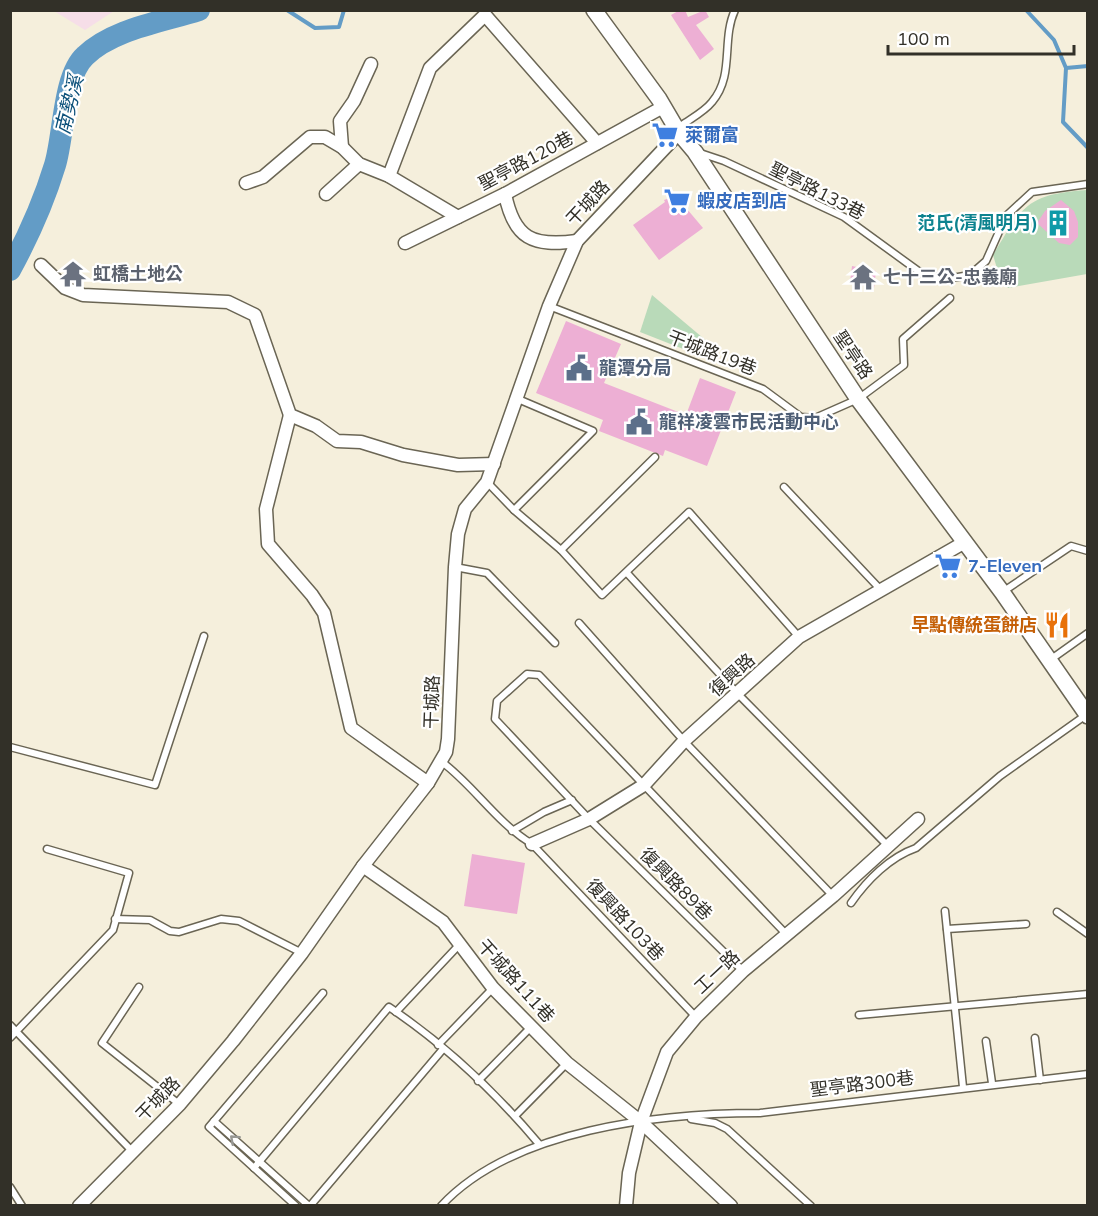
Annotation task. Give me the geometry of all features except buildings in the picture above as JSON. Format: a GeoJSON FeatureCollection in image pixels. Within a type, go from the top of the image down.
{"type":"FeatureCollection","features":[{"type":"Feature","properties":{"kind":"street","name":"聖亭路"},"geometry":{"type":"LineString","coordinates":[[594,10],[679,133],[695,152],[858,399],[1002,592],[1087,715]]}},
{"type":"Feature","properties":{"kind":"street"},"geometry":{"type":"LineString","coordinates":[[389,176],[430,68],[485,15],[597,143]]}},
{"type":"Feature","properties":{"kind":"street"},"geometry":{"type":"LineString","coordinates":[[342,147],[340,121],[354,101],[371,64]]}},
{"type":"Feature","properties":{"kind":"street","name":"聖亭路120巷"},"geometry":{"type":"LineString","coordinates":[[405,243],[505,194],[663,107]]}},
{"type":"Feature","properties":{"kind":"street","name":"干城路"},"geometry":{"type":"LineString","coordinates":[[79,1206],[180,1104],[302,953],[363,866],[442,762],[448,739],[458,534],[465,509],[487,482],[549,306],[577,241],[679,133]]}},
{"type":"Feature","properties":{"kind":"street"},"geometry":{"type":"LineString","coordinates":[[246,183],[263,177],[310,137],[325,137],[342,147],[359,164],[389,176],[458,217]]}},
{"type":"Feature","properties":{"kind":"street"},"geometry":{"type":"LineString","coordinates":[[326,194],[359,164]]}},
{"type":"Feature","properties":{"kind":"street"},"geometry":{"type":"LineString","coordinates":[[505,194],[509,216],[519,231],[536,242],[577,241]]}},
{"type":"Feature","properties":{"kind":"street"},"geometry":{"type":"LineString","coordinates":[[41,265],[65,288],[83,295],[228,302],[255,315],[290,415],[266,509],[268,544],[312,595],[324,613],[351,728],[428,783]]}},
{"type":"Feature","properties":{"kind":"street"},"geometry":{"type":"LineString","coordinates":[[290,415],[316,426],[337,441],[362,442],[403,455],[458,465],[494,464]]}},
{"type":"Feature","properties":{"kind":"street","name":"復興路"},"geometry":{"type":"LineString","coordinates":[[532,844],[589,819],[645,785],[684,741],[799,637],[965,542]]}},
{"type":"Feature","properties":{"kind":"street","name":"工一路"},"geometry":{"type":"LineString","coordinates":[[626,1206],[629,1173],[641,1122],[667,1052],[696,1017],[743,971],[833,897],[918,819]]}},
{"type":"Feature","properties":{"kind":"street","name":"干城路111巷"},"geometry":{"type":"LineString","coordinates":[[363,866],[442,922],[493,988],[567,1063],[641,1122],[731,1206]]}},
{"type":"Feature","properties":{"kind":"lane"},"geometry":{"type":"LineString","coordinates":[[679,133],[682,125],[712,102],[723,84],[727,75],[728,30],[735,10]]}},
{"type":"Feature","properties":{"kind":"lane","name":"聖亭路133巷"},"geometry":{"type":"LineString","coordinates":[[695,152],[724,161],[844,217],[921,273],[946,279],[970,274],[986,261],[1006,216],[1032,192],[1088,184]]}},
{"type":"Feature","properties":{"kind":"lane","name":"干城路19巷"},"geometry":{"type":"LineString","coordinates":[[549,306],[763,389],[801,417],[815,418],[858,399],[904,364],[903,339],[950,298]]}},
{"type":"Feature","properties":{"kind":"lane"},"geometry":{"type":"LineString","coordinates":[[514,510],[593,431],[518,399]]}},
{"type":"Feature","properties":{"kind":"lane"},"geometry":{"type":"LineString","coordinates":[[561,550],[655,457]]}},
{"type":"Feature","properties":{"kind":"lane"},"geometry":{"type":"LineString","coordinates":[[487,482],[514,510],[561,550],[602,595],[689,512],[799,637]]}},
{"type":"Feature","properties":{"kind":"lane"},"geometry":{"type":"LineString","coordinates":[[784,487],[880,589]]}},
{"type":"Feature","properties":{"kind":"lane"},"geometry":{"type":"LineString","coordinates":[[1002,592],[1071,546],[1088,551]]}},
{"type":"Feature","properties":{"kind":"lane"},"geometry":{"type":"LineString","coordinates":[[455,567],[487,573],[555,643]]}},
{"type":"Feature","properties":{"kind":"lane"},"geometry":{"type":"LineString","coordinates":[[627,573],[738,694],[889,848]]}},
{"type":"Feature","properties":{"kind":"lane"},"geometry":{"type":"LineString","coordinates":[[579,623],[684,741],[833,897]]}},
{"type":"Feature","properties":{"kind":"lane"},"geometry":{"type":"LineString","coordinates":[[1050,660],[1088,633]]}},
{"type":"Feature","properties":{"kind":"lane"},"geometry":{"type":"LineString","coordinates":[[10,747],[155,785],[204,636]]}},
{"type":"Feature","properties":{"kind":"lane","name":"復興路89巷"},"geometry":{"type":"LineString","coordinates":[[645,785],[539,675],[526,674],[497,701],[495,719],[589,819],[743,971]]}},
{"type":"Feature","properties":{"kind":"lane"},"geometry":{"type":"LineString","coordinates":[[851,903],[864,885],[902,853],[916,848],[1000,776],[1087,715]]}},
{"type":"Feature","properties":{"kind":"lane","name":"復興路103巷"},"geometry":{"type":"LineString","coordinates":[[442,762],[459,775],[512,831],[532,844],[696,1017]]}},
{"type":"Feature","properties":{"kind":"lane"},"geometry":{"type":"LineString","coordinates":[[645,785],[786,935]]}},
{"type":"Feature","properties":{"kind":"lane"},"geometry":{"type":"LineString","coordinates":[[512,831],[544,812],[572,800]]}},
{"type":"Feature","properties":{"kind":"lane"},"geometry":{"type":"LineString","coordinates":[[10,1038],[113,930],[129,873],[47,849]]}},
{"type":"Feature","properties":{"kind":"lane"},"geometry":{"type":"LineString","coordinates":[[945,911],[963,1087]]}},
{"type":"Feature","properties":{"kind":"lane"},"geometry":{"type":"LineString","coordinates":[[1057,912],[1088,934]]}},
{"type":"Feature","properties":{"kind":"lane"},"geometry":{"type":"LineString","coordinates":[[116,919],[150,920],[170,932],[179,932],[221,919],[239,921],[302,953]]}},
{"type":"Feature","properties":{"kind":"lane"},"geometry":{"type":"LineString","coordinates":[[947,929],[1026,924]]}},
{"type":"Feature","properties":{"kind":"lane"},"geometry":{"type":"LineString","coordinates":[[396,1011],[459,945]]}},
{"type":"Feature","properties":{"kind":"lane"},"geometry":{"type":"LineString","coordinates":[[139,987],[102,1043],[180,1104]]}},
{"type":"Feature","properties":{"kind":"lane"},"geometry":{"type":"LineString","coordinates":[[214,1121],[310,1206],[440,1047],[493,988]]}},
{"type":"Feature","properties":{"kind":"lane"},"geometry":{"type":"LineString","coordinates":[[296,1206],[208,1127],[322,993]]}},
{"type":"Feature","properties":{"kind":"lane"},"geometry":{"type":"LineString","coordinates":[[859,1015],[1088,994]]}},
{"type":"Feature","properties":{"kind":"lane"},"geometry":{"type":"LineString","coordinates":[[254,1168],[389,1007],[440,1047],[478,1081],[515,1116],[539,1144]]}},
{"type":"Feature","properties":{"kind":"lane"},"geometry":{"type":"LineString","coordinates":[[10,1025],[132,1151]]}},
{"type":"Feature","properties":{"kind":"lane"},"geometry":{"type":"LineString","coordinates":[[478,1081],[531,1026]]}},
{"type":"Feature","properties":{"kind":"lane"},"geometry":{"type":"LineString","coordinates":[[1035,1038],[1040,1080]]}},
{"type":"Feature","properties":{"kind":"lane"},"geometry":{"type":"LineString","coordinates":[[986,1041],[992,1083]]}},
{"type":"Feature","properties":{"kind":"lane"},"geometry":{"type":"LineString","coordinates":[[515,1116],[567,1063]]}},
{"type":"Feature","properties":{"kind":"lane","name":"聖亭路300巷"},"geometry":{"type":"LineString","coordinates":[[441,1206],[453,1193],[488,1169],[539,1144],[641,1122],[718,1113],[760,1113],[992,1083],[1088,1074]]}},
{"type":"Feature","properties":{"kind":"lane"},"geometry":{"type":"LineString","coordinates":[[685,1118],[715,1123],[727,1128],[812,1206]]}},
{"type":"Feature","properties":{"kind":"lane"},"geometry":{"type":"LineString","coordinates":[[10,1187],[22,1206]]}},
{"type":"Feature","properties":{"kind":"shaded area"},"geometry":{"type":"Polygon","coordinates":[[[54,11],[114,11],[85,30],[54,11]]]}},
{"type":"Feature","properties":{"kind":"green space"},"geometry":{"type":"Polygon","coordinates":[[[1087,190],[1087,274],[1008,288],[999,275],[993,255],[1011,225],[1028,206],[1039,199],[1087,190]]]}},
{"type":"Feature","properties":{"kind":"green space"},"geometry":{"type":"Polygon","coordinates":[[[652,295],[709,343],[706,358],[640,332],[652,295]]]}},
{"type":"Feature","properties":{"kind":"waterway","name":"南勢溪"},"geometry":{"type":"LineString","coordinates":[[10,270],[35,219],[51,178],[58,153],[68,92],[78,65],[85,56],[109,39],[139,27],[199,10]]}},
{"type":"Feature","properties":{"kind":"waterway"},"geometry":{"type":"LineString","coordinates":[[287,10],[315,28],[339,27],[344,10]]}},
{"type":"Feature","properties":{"kind":"waterway"},"geometry":{"type":"LineString","coordinates":[[1026,10],[1054,40],[1066,68],[1088,66]]}},
{"type":"Feature","properties":{"kind":"waterway"},"geometry":{"type":"LineString","coordinates":[[1066,68],[1063,122],[1088,148]]}},
{"type":"Feature","properties":{"kind":"place","name":"萊爾富"},"geometry":{"type":"Point","coordinates":[665,135]}},
{"type":"Feature","properties":{"kind":"place","name":"蝦皮店到店"},"geometry":{"type":"Point","coordinates":[677,201]}},
{"type":"Feature","properties":{"kind":"place","name":"范氏(清風明月)"},"geometry":{"type":"Point","coordinates":[1058,223]}},
{"type":"Feature","properties":{"kind":"place","name":"虹橋土地公"},"geometry":{"type":"Point","coordinates":[73,274]}},
{"type":"Feature","properties":{"kind":"place","name":"七十三公-忠義廟"},"geometry":{"type":"Point","coordinates":[863,277]}},
{"type":"Feature","properties":{"kind":"place","name":"龍潭分局"},"geometry":{"type":"Point","coordinates":[579,368]}},
{"type":"Feature","properties":{"kind":"place","name":"龍祥凌雲市民活動中心"},"geometry":{"type":"Point","coordinates":[639,422]}},
{"type":"Feature","properties":{"kind":"place","name":"7-Eleven"},"geometry":{"type":"Point","coordinates":[948,566]}},
{"type":"Feature","properties":{"kind":"place","name":"早點傳統蛋餅店"},"geometry":{"type":"Point","coordinates":[1057,625]}}]}
